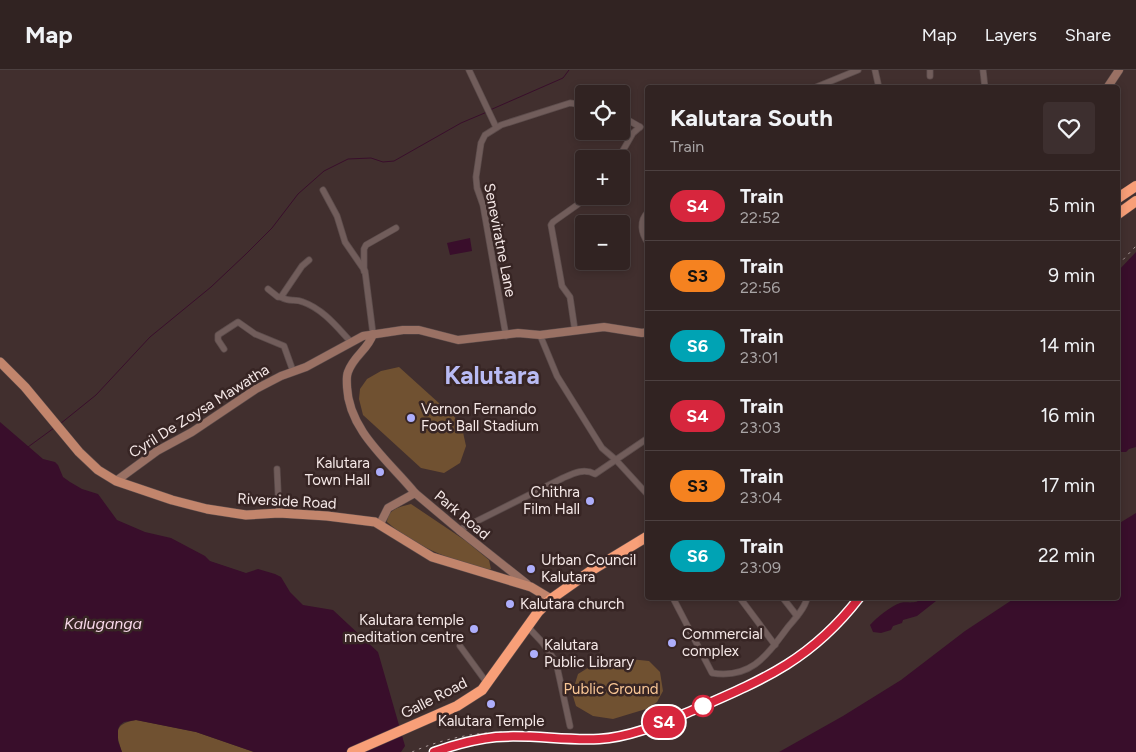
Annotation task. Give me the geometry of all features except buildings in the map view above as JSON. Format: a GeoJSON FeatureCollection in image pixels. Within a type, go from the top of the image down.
{"type":"FeatureCollection","features":[{"type":"Feature","properties":{"kind":"highway"},"geometry":{"type":"LineString","coordinates":[[1120,195],[1136,186]]}},
{"type":"Feature","properties":{"kind":"highway"},"geometry":{"type":"LineString","coordinates":[[1121,211],[1136,201]]}},
{"type":"Feature","properties":{"kind":"highway","name":"Galle Road"},"geometry":{"type":"LineString","coordinates":[[352,752],[420,723],[469,699],[482,690],[538,612],[584,576],[645,539]]}},
{"type":"Feature","properties":{"kind":"main road","name":"Riverside Road"},"geometry":{"type":"LineString","coordinates":[[0,362],[25,387],[79,452],[98,470],[116,481],[148,493],[207,509],[246,515],[327,516],[375,522],[432,557],[531,587],[551,600]]}},
{"type":"Feature","properties":{"kind":"street"},"geometry":{"type":"LineString","coordinates":[[469,70],[496,127],[570,104],[575,104]]}},
{"type":"Feature","properties":{"kind":"street"},"geometry":{"type":"LineString","coordinates":[[821,85],[858,70]]}},
{"type":"Feature","properties":{"kind":"street"},"geometry":{"type":"LineString","coordinates":[[875,70],[878,85]]}},
{"type":"Feature","properties":{"kind":"street"},"geometry":{"type":"LineString","coordinates":[[983,70],[985,85]]}},
{"type":"Feature","properties":{"kind":"street"},"geometry":{"type":"LineString","coordinates":[[1109,85],[1119,70]]}},
{"type":"Feature","properties":{"kind":"street"},"geometry":{"type":"LineString","coordinates":[[630,120],[644,126]]}},
{"type":"Feature","properties":{"kind":"street"},"geometry":{"type":"LineString","coordinates":[[623,150],[633,133],[644,126]]}},
{"type":"Feature","properties":{"kind":"street","name":"Seneviratne Lane"},"geometry":{"type":"LineString","coordinates":[[496,127],[485,135],[481,143],[476,177],[477,188],[483,205],[506,336]]}},
{"type":"Feature","properties":{"kind":"street"},"geometry":{"type":"LineString","coordinates":[[324,190],[337,216],[344,242],[364,271]]}},
{"type":"Feature","properties":{"kind":"street"},"geometry":{"type":"LineString","coordinates":[[575,331],[570,297],[562,286],[551,226],[553,222],[578,205]]}},
{"type":"Feature","properties":{"kind":"street"},"geometry":{"type":"LineString","coordinates":[[645,215],[642,218],[645,238]]}},
{"type":"Feature","properties":{"kind":"street"},"geometry":{"type":"LineString","coordinates":[[396,228],[366,245],[364,249],[364,271],[373,334],[370,343],[353,360],[347,374],[350,405],[359,426],[372,445],[415,493]]}},
{"type":"Feature","properties":{"kind":"street"},"geometry":{"type":"LineString","coordinates":[[281,297],[302,266],[309,260]]}},
{"type":"Feature","properties":{"kind":"street"},"geometry":{"type":"LineString","coordinates":[[268,289],[278,297],[287,301],[303,302],[319,312],[333,322],[351,342]]}},
{"type":"Feature","properties":{"kind":"street"},"geometry":{"type":"LineString","coordinates":[[224,349],[218,340],[218,335],[238,322],[255,334],[284,346],[293,371]]}},
{"type":"Feature","properties":{"kind":"street","name":"Cyril De Zoysa Mawatha"},"geometry":{"type":"LineString","coordinates":[[116,481],[157,451],[192,432],[256,389],[313,363],[351,342],[373,334],[419,330],[458,340],[604,327],[645,332]]}},
{"type":"Feature","properties":{"kind":"street"},"geometry":{"type":"LineString","coordinates":[[540,334],[557,376],[602,448],[645,491]]}},
{"type":"Feature","properties":{"kind":"street"},"geometry":{"type":"LineString","coordinates":[[459,530],[563,478],[581,471],[589,471],[595,474],[645,440]]}},
{"type":"Feature","properties":{"kind":"street"},"geometry":{"type":"LineString","coordinates":[[277,469],[279,514]]}},
{"type":"Feature","properties":{"kind":"street","name":"Park Road"},"geometry":{"type":"LineString","coordinates":[[380,524],[388,508],[415,493],[531,587]]}},
{"type":"Feature","properties":{"kind":"street"},"geometry":{"type":"LineString","coordinates":[[674,600],[712,673],[724,674],[744,671],[759,662],[775,645],[806,600]]}},
{"type":"Feature","properties":{"kind":"street"},"geometry":{"type":"LineString","coordinates":[[741,600],[775,645]]}},
{"type":"Feature","properties":{"kind":"street"},"geometry":{"type":"LineString","coordinates":[[784,600],[796,616]]}},
{"type":"Feature","properties":{"kind":"street"},"geometry":{"type":"LineString","coordinates":[[527,626],[542,642],[556,662],[570,726]]}},
{"type":"Feature","properties":{"kind":"street"},"geometry":{"type":"LineString","coordinates":[[460,646],[487,683]]}},
{"type":"Feature","properties":{"kind":"green space","name":"Vernon Fernando Foot Ball Stadium"},"geometry":{"type":"Polygon","coordinates":[[[399,367],[461,423],[466,446],[460,463],[444,473],[421,468],[363,415],[359,399],[360,389],[367,379],[381,371],[399,367]]]}},
{"type":"Feature","properties":{"kind":"green space"},"geometry":{"type":"Polygon","coordinates":[[[411,504],[466,541],[489,560],[491,569],[483,571],[432,551],[409,538],[387,522],[392,511],[411,504]]]}},
{"type":"Feature","properties":{"kind":"green space","name":"Public Ground"},"geometry":{"type":"Polygon","coordinates":[[[620,658],[649,661],[660,672],[663,691],[657,702],[646,709],[613,719],[593,716],[576,706],[572,693],[578,674],[591,666],[620,658]]]}},
{"type":"Feature","properties":{"kind":"green space"},"geometry":{"type":"Polygon","coordinates":[[[136,720],[196,732],[254,752],[122,752],[118,740],[118,730],[123,724],[136,720]]]}},
{"type":"Feature","properties":{"kind":"water"},"geometry":{"type":"Polygon","coordinates":[[[470,238],[472,251],[450,255],[447,243],[470,238]]]}},
{"type":"Feature","properties":{"kind":"water"},"geometry":{"type":"Polygon","coordinates":[[[1136,252],[1136,447],[1126,452],[1120,452],[1120,269],[1136,252]]]}},
{"type":"Feature","properties":{"kind":"water","name":"Kaluganga"},"geometry":{"type":"Polygon","coordinates":[[[0,422],[43,459],[55,462],[63,477],[82,489],[98,494],[117,520],[145,532],[171,538],[205,556],[210,561],[246,573],[258,569],[275,574],[281,577],[290,592],[303,605],[333,610],[378,652],[405,746],[401,752],[254,752],[196,732],[136,720],[124,722],[118,729],[118,741],[122,752],[0,752],[0,422]]]}},
{"type":"Feature","properties":{"kind":"water"},"geometry":{"type":"Polygon","coordinates":[[[1136,513],[1136,752],[779,752],[843,716],[901,680],[965,631],[1012,600],[1120,600],[1120,523],[1136,513]]]}},
{"type":"Feature","properties":{"kind":"water"},"geometry":{"type":"Polygon","coordinates":[[[920,600],[936,601],[917,616],[903,620],[902,623],[893,626],[891,630],[881,633],[873,632],[870,625],[888,609],[900,603],[920,600]]]}},
{"type":"Feature","properties":{"kind":"waterway"},"geometry":{"type":"LineString","coordinates":[[490,110],[563,78],[569,70]]}},
{"type":"Feature","properties":{"kind":"waterway"},"geometry":{"type":"LineString","coordinates":[[60,424],[96,395],[150,337],[211,287],[246,254],[272,228],[298,194],[324,171],[348,159],[371,158],[383,162],[394,161],[461,123],[487,112]]}},
{"type":"Feature","properties":{"kind":"waterway"},"geometry":{"type":"LineString","coordinates":[[28,447],[54,428]]}},
{"type":"Feature","properties":{"kind":"railway"},"geometry":{"type":"LineString","coordinates":[[1120,263],[1136,246]]}},
{"type":"Feature","properties":{"kind":"railway"},"geometry":{"type":"LineString","coordinates":[[412,752],[449,739],[475,734],[515,732],[599,736],[647,725],[738,687],[782,663],[821,634],[853,600]]}},
{"type":"Feature","properties":{"kind":"railway"},"geometry":{"type":"LineString","coordinates":[[434,752],[462,743]]}},
{"type":"Feature","properties":{"kind":"train","name":"S4"},"geometry":{"type":"LineString","coordinates":[[434,752],[473,741],[497,737],[602,739],[659,725],[742,690],[798,658],[828,633],[857,600]]}},
{"type":"Feature","properties":{"kind":"place","name":"Vernon Fernando Foot Ball Stadium"},"geometry":{"type":"Point","coordinates":[411,418]}},
{"type":"Feature","properties":{"kind":"place","name":"Kalutara Town Hall"},"geometry":{"type":"Point","coordinates":[380,472]}},
{"type":"Feature","properties":{"kind":"place","name":"Chithra Film Hall"},"geometry":{"type":"Point","coordinates":[590,501]}},
{"type":"Feature","properties":{"kind":"place","name":"Urban Council Kalutara"},"geometry":{"type":"Point","coordinates":[531,569]}},
{"type":"Feature","properties":{"kind":"place","name":"Kalutara church"},"geometry":{"type":"Point","coordinates":[510,604]}},
{"type":"Feature","properties":{"kind":"place","name":"Kalutara temple meditation centre"},"geometry":{"type":"Point","coordinates":[474,629]}},
{"type":"Feature","properties":{"kind":"place","name":"Commercial complex"},"geometry":{"type":"Point","coordinates":[672,643]}},
{"type":"Feature","properties":{"kind":"place","name":"Kalutara Public Library"},"geometry":{"type":"Point","coordinates":[534,654]}},
{"type":"Feature","properties":{"kind":"place","name":"Kalutara Temple"},"geometry":{"type":"Point","coordinates":[491,704]}},
{"type":"Feature","properties":{"kind":"district","name":"Kalutara"},"geometry":{"type":"Point","coordinates":[492,375]}}]}
